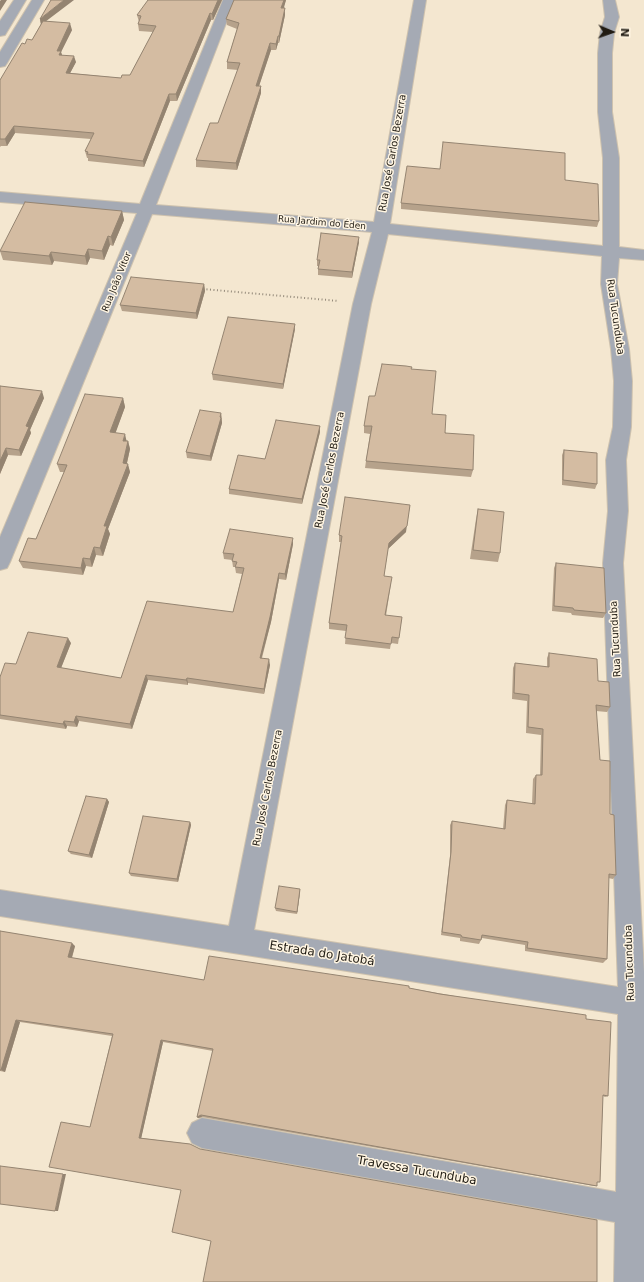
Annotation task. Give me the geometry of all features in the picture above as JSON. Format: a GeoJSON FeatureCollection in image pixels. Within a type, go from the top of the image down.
{"type":"FeatureCollection","features":[{"type":"Feature","properties":{"kind":"street"},"geometry":{"type":"LineString","coordinates":[[0,32],[20,0]]}},
{"type":"Feature","properties":{"kind":"street"},"geometry":{"type":"LineString","coordinates":[[0,63],[38,0]]}},
{"type":"Feature","properties":{"kind":"street","name":"Rua João Vítor"},"geometry":{"type":"LineString","coordinates":[[0,562],[147,209],[229,0]]}},
{"type":"Feature","properties":{"kind":"street","name":"Rua José Carlos Bezerra"},"geometry":{"type":"LineString","coordinates":[[239,940],[362,304],[381,228],[420,0]]}},
{"type":"Feature","properties":{"kind":"street","name":"Rua Tucunduba"},"geometry":{"type":"LineString","coordinates":[[609,0],[612,17],[607,33],[605,53],[605,104],[611,158],[611,252],[609,284],[620,349],[623,381],[622,427],[616,460],[618,511],[613,563],[638,1004],[630,1282]]}},
{"type":"Feature","properties":{"kind":"street","name":"Rua Jardim do Éden"},"geometry":{"type":"LineString","coordinates":[[0,197],[381,228],[644,255]]}},
{"type":"Feature","properties":{"kind":"street","name":"Estrada do Jatobá"},"geometry":{"type":"LineString","coordinates":[[0,903],[638,1004]]}},
{"type":"Feature","properties":{"kind":"street","name":"Travessa Tucunduba"},"geometry":{"type":"LineString","coordinates":[[202,1133],[631,1210]]}},
{"type":"Feature","properties":{"kind":"path"},"geometry":{"type":"LineString","coordinates":[[197,288],[362,304]]}},
{"type":"Feature","properties":{"kind":"building"},"geometry":{"type":"Polygon","coordinates":[[[51,0],[64,0],[40,19],[51,0]]]}},
{"type":"Feature","properties":{"kind":"building"},"geometry":{"type":"Polygon","coordinates":[[[148,0],[218,0],[212,14],[210,13],[176,94],[169,94],[143,161],[87,154],[88,152],[85,151],[94,133],[14,126],[5,139],[0,139],[0,80],[22,43],[25,44],[27,39],[32,40],[43,21],[70,23],[57,51],[61,51],[59,55],[74,56],[66,73],[121,78],[122,75],[130,75],[156,26],[138,24],[141,16],[137,15],[148,0]]]}},
{"type":"Feature","properties":{"kind":"building"},"geometry":{"type":"Polygon","coordinates":[[[234,0],[284,0],[281,8],[285,8],[279,36],[276,44],[270,43],[256,86],[261,86],[236,163],[196,160],[210,123],[218,123],[240,63],[227,62],[239,23],[226,19],[234,0]]]}},
{"type":"Feature","properties":{"kind":"building"},"geometry":{"type":"Polygon","coordinates":[[[443,142],[565,153],[565,180],[598,184],[599,221],[401,203],[407,166],[440,169],[443,142]]]}},
{"type":"Feature","properties":{"kind":"building"},"geometry":{"type":"Polygon","coordinates":[[[25,202],[122,211],[111,237],[108,236],[102,251],[88,249],[85,256],[51,252],[49,256],[0,251],[25,202]]]}},
{"type":"Feature","properties":{"kind":"building"},"geometry":{"type":"Polygon","coordinates":[[[321,233],[359,237],[352,272],[318,269],[320,260],[317,260],[321,233]]]}},
{"type":"Feature","properties":{"kind":"building"},"geometry":{"type":"Polygon","coordinates":[[[131,277],[204,284],[196,313],[120,305],[131,277]]]}},
{"type":"Feature","properties":{"kind":"building"},"geometry":{"type":"Polygon","coordinates":[[[228,317],[295,324],[283,384],[212,374],[228,317]]]}},
{"type":"Feature","properties":{"kind":"building"},"geometry":{"type":"Polygon","coordinates":[[[382,364],[412,367],[411,369],[436,371],[432,414],[446,415],[445,433],[474,435],[473,470],[366,461],[372,426],[364,426],[369,396],[375,396],[382,364]]]}},
{"type":"Feature","properties":{"kind":"building"},"geometry":{"type":"Polygon","coordinates":[[[0,386],[42,391],[26,426],[29,427],[19,450],[6,448],[0,461],[0,386]]]}},
{"type":"Feature","properties":{"kind":"building"},"geometry":{"type":"Polygon","coordinates":[[[85,394],[123,398],[110,432],[125,434],[123,441],[128,441],[123,463],[128,464],[104,526],[107,526],[100,548],[94,547],[90,559],[83,558],[81,568],[19,561],[28,538],[36,539],[67,465],[57,464],[85,394]]]}},
{"type":"Feature","properties":{"kind":"building"},"geometry":{"type":"Polygon","coordinates":[[[200,410],[221,413],[221,418],[210,456],[186,452],[200,410]]]}},
{"type":"Feature","properties":{"kind":"building"},"geometry":{"type":"Polygon","coordinates":[[[276,420],[320,426],[302,499],[229,489],[238,455],[265,459],[276,420]]]}},
{"type":"Feature","properties":{"kind":"building"},"geometry":{"type":"Polygon","coordinates":[[[564,450],[597,453],[597,484],[563,480],[564,450]]]}},
{"type":"Feature","properties":{"kind":"building"},"geometry":{"type":"Polygon","coordinates":[[[345,497],[410,505],[407,526],[389,543],[384,576],[392,577],[385,615],[402,617],[399,638],[392,637],[391,644],[345,638],[347,625],[329,623],[342,536],[339,535],[345,497]]]}},
{"type":"Feature","properties":{"kind":"building"},"geometry":{"type":"Polygon","coordinates":[[[478,509],[504,512],[500,553],[473,550],[478,509]]]}},
{"type":"Feature","properties":{"kind":"building"},"geometry":{"type":"Polygon","coordinates":[[[230,529],[293,538],[285,574],[279,573],[260,658],[269,659],[264,689],[187,678],[186,680],[146,675],[130,724],[76,716],[74,722],[64,721],[63,724],[0,715],[0,677],[5,663],[16,664],[28,632],[68,638],[57,667],[121,678],[147,601],[233,612],[244,568],[235,567],[237,562],[232,561],[234,554],[223,553],[230,529]]]}},
{"type":"Feature","properties":{"kind":"building"},"geometry":{"type":"Polygon","coordinates":[[[556,563],[604,568],[606,613],[574,610],[573,608],[554,606],[556,563]]]}},
{"type":"Feature","properties":{"kind":"building"},"geometry":{"type":"Polygon","coordinates":[[[549,653],[597,659],[598,681],[609,682],[610,707],[596,705],[600,760],[610,761],[610,814],[614,815],[616,875],[609,874],[607,959],[527,948],[528,942],[482,935],[481,940],[442,932],[451,852],[452,821],[505,829],[507,800],[535,804],[536,775],[542,775],[543,729],[528,727],[529,695],[514,693],[515,663],[549,667],[549,653]]]}},
{"type":"Feature","properties":{"kind":"building"},"geometry":{"type":"Polygon","coordinates":[[[86,796],[107,799],[89,855],[68,851],[86,796]]]}},
{"type":"Feature","properties":{"kind":"building"},"geometry":{"type":"Polygon","coordinates":[[[143,816],[190,822],[177,879],[129,873],[143,816]]]}},
{"type":"Feature","properties":{"kind":"building"},"geometry":{"type":"Polygon","coordinates":[[[279,886],[300,889],[297,912],[275,908],[279,886]]]}},
{"type":"Feature","properties":{"kind":"building"},"geometry":{"type":"Polygon","coordinates":[[[0,931],[72,943],[68,957],[204,980],[209,956],[409,986],[409,988],[440,994],[586,1015],[586,1019],[611,1022],[608,1096],[603,1095],[600,1182],[597,1182],[597,1186],[201,1115],[197,1117],[213,1049],[161,1040],[139,1138],[190,1144],[200,1149],[597,1220],[597,1282],[203,1282],[211,1241],[172,1232],[181,1190],[49,1167],[61,1122],[90,1127],[113,1034],[16,1020],[0,1070],[0,931]]]}},
{"type":"Feature","properties":{"kind":"building"},"geometry":{"type":"Polygon","coordinates":[[[0,1166],[63,1174],[55,1211],[0,1204],[0,1166]]]}}]}
